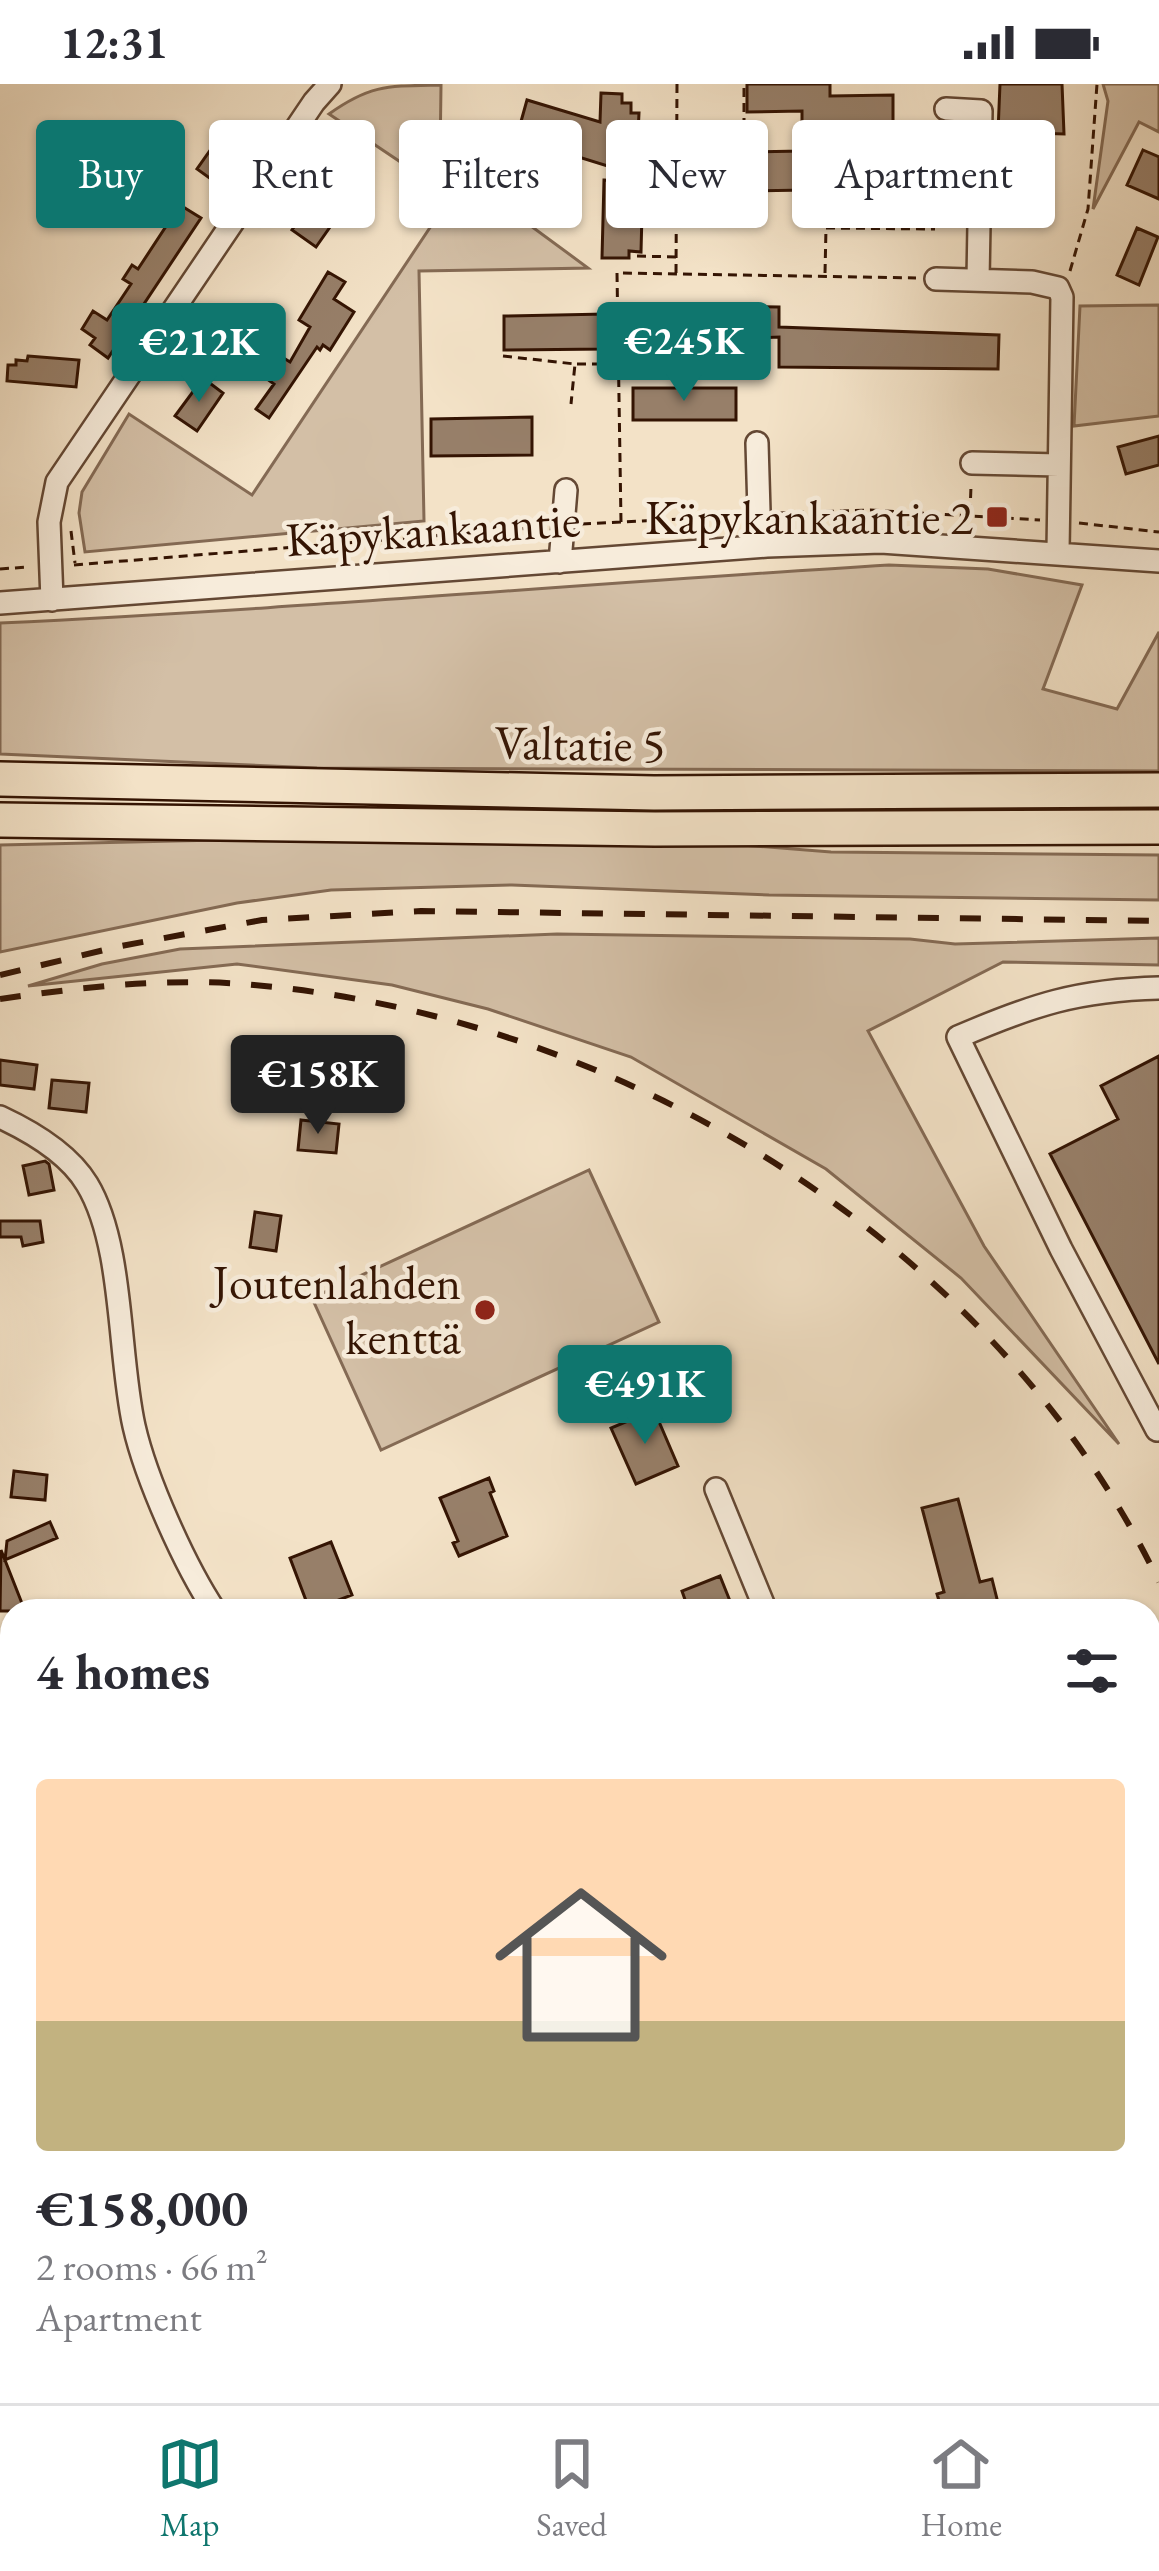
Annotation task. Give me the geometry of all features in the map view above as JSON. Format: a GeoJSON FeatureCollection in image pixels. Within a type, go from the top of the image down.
{"type":"FeatureCollection","features":[{"type":"Feature","properties":{"kind":"highway","name":"Valtatie 5"},"geometry":{"type":"LineString","coordinates":[[0,779],[654,793],[1159,790]]}},
{"type":"Feature","properties":{"kind":"highway","name":"Valtatie 5"},"geometry":{"type":"LineString","coordinates":[[0,820],[655,829],[1159,827]]}},
{"type":"Feature","properties":{"kind":"street"},"geometry":{"type":"LineString","coordinates":[[52,600],[50,522],[57,482],[330,84]]}},
{"type":"Feature","properties":{"kind":"street"},"geometry":{"type":"LineString","coordinates":[[946,109],[981,111],[978,280]]}},
{"type":"Feature","properties":{"kind":"street"},"geometry":{"type":"LineString","coordinates":[[936,279],[1032,282],[1058,288],[1062,297],[1058,551]]}},
{"type":"Feature","properties":{"kind":"street"},"geometry":{"type":"LineString","coordinates":[[758,443],[760,546]]}},
{"type":"Feature","properties":{"kind":"street"},"geometry":{"type":"LineString","coordinates":[[972,464],[1059,466]]}},
{"type":"Feature","properties":{"kind":"street"},"geometry":{"type":"LineString","coordinates":[[560,562],[566,490]]}},
{"type":"Feature","properties":{"kind":"street","name":"Käpykankaantie"},"geometry":{"type":"LineString","coordinates":[[0,603],[760,546],[881,542],[1159,561]]}},
{"type":"Feature","properties":{"kind":"street"},"geometry":{"type":"LineString","coordinates":[[1158,1430],[1061,1249],[958,1037],[1033,1005],[1098,990],[1159,988]]}},
{"type":"Feature","properties":{"kind":"street"},"geometry":{"type":"LineString","coordinates":[[0,1117],[70,1163],[87,1183],[108,1244],[134,1428],[163,1506],[209,1599]]}},
{"type":"Feature","properties":{"kind":"street"},"geometry":{"type":"LineString","coordinates":[[716,1489],[761,1599]]}},
{"type":"Feature","properties":{"kind":"path"},"geometry":{"type":"LineString","coordinates":[[676,84],[676,275]]}},
{"type":"Feature","properties":{"kind":"path"},"geometry":{"type":"LineString","coordinates":[[744,84],[744,120]]}},
{"type":"Feature","properties":{"kind":"path"},"geometry":{"type":"LineString","coordinates":[[1058,288],[1069,273],[1088,209],[1097,84]]}},
{"type":"Feature","properties":{"kind":"path"},"geometry":{"type":"LineString","coordinates":[[825,276],[826,229],[935,230]]}},
{"type":"Feature","properties":{"kind":"path"},"geometry":{"type":"LineString","coordinates":[[637,256],[676,257]]}},
{"type":"Feature","properties":{"kind":"path"},"geometry":{"type":"LineString","coordinates":[[621,522],[617,273],[936,279]]}},
{"type":"Feature","properties":{"kind":"path"},"geometry":{"type":"LineString","coordinates":[[503,356],[619,364]]}},
{"type":"Feature","properties":{"kind":"path"},"geometry":{"type":"LineString","coordinates":[[571,404],[575,364]]}},
{"type":"Feature","properties":{"kind":"path"},"geometry":{"type":"LineString","coordinates":[[970,514],[972,464]]}},
{"type":"Feature","properties":{"kind":"shaded area"},"geometry":{"type":"Polygon","coordinates":[[[1103,84],[1159,84],[1159,132],[1139,122],[1093,209],[1108,101],[1103,84]]]}},
{"type":"Feature","properties":{"kind":"shaded area"},"geometry":{"type":"Polygon","coordinates":[[[441,85],[441,120],[399,120],[399,161],[375,145],[375,120],[338,120],[329,114],[357,97],[407,86],[441,85]]]}},
{"type":"Feature","properties":{"kind":"shaded area"},"geometry":{"type":"Polygon","coordinates":[[[430,228],[534,228],[588,268],[419,271],[424,521],[85,552],[79,513],[82,492],[129,414],[252,495],[430,228]]]}},
{"type":"Feature","properties":{"kind":"shaded area"},"geometry":{"type":"Polygon","coordinates":[[[1159,305],[1159,416],[1074,426],[1080,306],[1159,305]]]}},
{"type":"Feature","properties":{"kind":"shaded area"},"geometry":{"type":"Polygon","coordinates":[[[889,565],[988,569],[1082,585],[1043,689],[1117,709],[1159,632],[1159,771],[317,768],[0,754],[0,623],[889,565]]]}},
{"type":"Feature","properties":{"kind":"shaded area"},"geometry":{"type":"Polygon","coordinates":[[[219,840],[729,844],[831,852],[1159,855],[1159,900],[769,895],[512,885],[331,890],[237,903],[0,952],[0,845],[219,840]]]}},
{"type":"Feature","properties":{"kind":"shaded area"},"geometry":{"type":"Polygon","coordinates":[[[557,934],[910,939],[955,944],[1159,938],[1159,965],[1003,962],[868,1031],[984,1246],[1119,1444],[961,1278],[826,1169],[631,1057],[488,1009],[392,985],[237,964],[28,986],[102,964],[180,949],[557,934]]]}},
{"type":"Feature","properties":{"kind":"shaded area","name":"Joutenlahden kenttä"},"geometry":{"type":"Polygon","coordinates":[[[589,1170],[659,1322],[381,1450],[312,1298],[589,1170]]]}},
{"type":"Feature","properties":{"kind":"building"},"geometry":{"type":"Polygon","coordinates":[[[747,84],[830,84],[830,96],[893,95],[893,120],[802,120],[802,111],[747,112],[747,84]]]}},
{"type":"Feature","properties":{"kind":"building"},"geometry":{"type":"Polygon","coordinates":[[[1000,84],[1062,84],[1064,134],[1055,134],[1055,120],[998,120],[1000,84]]]}},
{"type":"Feature","properties":{"kind":"building"},"geometry":{"type":"Polygon","coordinates":[[[601,93],[622,94],[622,103],[631,103],[631,113],[639,113],[639,120],[606,120],[606,166],[582,158],[582,120],[521,120],[527,100],[600,122],[601,93]]]}},
{"type":"Feature","properties":{"kind":"building"},"geometry":{"type":"Polygon","coordinates":[[[1143,150],[1159,157],[1159,199],[1127,185],[1143,150]]]}},
{"type":"Feature","properties":{"kind":"building"},"geometry":{"type":"Polygon","coordinates":[[[792,151],[792,190],[768,191],[768,152],[792,151]]]}},
{"type":"Feature","properties":{"kind":"building"},"geometry":{"type":"Polygon","coordinates":[[[209,152],[209,178],[197,169],[209,152]]]}},
{"type":"Feature","properties":{"kind":"building"},"geometry":{"type":"Polygon","coordinates":[[[604,180],[606,228],[642,228],[641,252],[629,251],[629,258],[602,258],[604,180]]]}},
{"type":"Feature","properties":{"kind":"building"},"geometry":{"type":"Polygon","coordinates":[[[185,208],[201,218],[108,358],[90,345],[95,338],[82,329],[93,311],[107,320],[131,284],[123,279],[132,265],[138,269],[165,228],[185,228],[185,208]]]}},
{"type":"Feature","properties":{"kind":"building"},"geometry":{"type":"Polygon","coordinates":[[[293,228],[329,228],[316,247],[293,228]]]}},
{"type":"Feature","properties":{"kind":"building"},"geometry":{"type":"Polygon","coordinates":[[[1137,228],[1158,237],[1139,285],[1117,275],[1137,228]]]}},
{"type":"Feature","properties":{"kind":"building"},"geometry":{"type":"Polygon","coordinates":[[[328,272],[345,282],[334,299],[354,312],[330,350],[317,347],[269,418],[256,409],[274,384],[267,379],[282,357],[290,362],[310,327],[299,320],[328,272]]]}},
{"type":"Feature","properties":{"kind":"building"},"geometry":{"type":"Polygon","coordinates":[[[731,306],[779,307],[779,327],[999,335],[998,369],[779,367],[779,337],[731,339],[731,306]]]}},
{"type":"Feature","properties":{"kind":"building"},"geometry":{"type":"Polygon","coordinates":[[[605,314],[605,349],[504,350],[504,316],[605,314]]]}},
{"type":"Feature","properties":{"kind":"building"},"geometry":{"type":"Polygon","coordinates":[[[28,356],[79,360],[76,387],[7,381],[8,365],[27,361],[28,356]]]}},
{"type":"Feature","properties":{"kind":"building"},"geometry":{"type":"Polygon","coordinates":[[[203,378],[223,393],[197,431],[175,416],[203,378]]]}},
{"type":"Feature","properties":{"kind":"building"},"geometry":{"type":"Polygon","coordinates":[[[633,388],[736,388],[736,420],[633,420],[633,388]]]}},
{"type":"Feature","properties":{"kind":"building"},"geometry":{"type":"Polygon","coordinates":[[[532,417],[532,455],[431,456],[431,419],[532,417]]]}},
{"type":"Feature","properties":{"kind":"building"},"geometry":{"type":"Polygon","coordinates":[[[1159,436],[1159,465],[1126,474],[1118,447],[1159,436]]]}},
{"type":"Feature","properties":{"kind":"building"},"geometry":{"type":"Polygon","coordinates":[[[1159,1056],[1159,1364],[1050,1154],[1118,1119],[1101,1086],[1159,1056]]]}},
{"type":"Feature","properties":{"kind":"building"},"geometry":{"type":"Polygon","coordinates":[[[0,1060],[37,1065],[34,1089],[0,1085],[0,1060]]]}},
{"type":"Feature","properties":{"kind":"building"},"geometry":{"type":"Polygon","coordinates":[[[52,1080],[89,1083],[86,1112],[49,1108],[52,1080]]]}},
{"type":"Feature","properties":{"kind":"building"},"geometry":{"type":"Polygon","coordinates":[[[301,1120],[339,1124],[336,1153],[298,1150],[301,1120]]]}},
{"type":"Feature","properties":{"kind":"building"},"geometry":{"type":"Polygon","coordinates":[[[45,1161],[54,1190],[29,1195],[23,1166],[45,1161]]]}},
{"type":"Feature","properties":{"kind":"building"},"geometry":{"type":"Polygon","coordinates":[[[255,1212],[281,1216],[276,1251],[250,1247],[255,1212]]]}},
{"type":"Feature","properties":{"kind":"building"},"geometry":{"type":"Polygon","coordinates":[[[0,1221],[40,1221],[43,1242],[23,1246],[21,1237],[0,1237],[0,1221]]]}},
{"type":"Feature","properties":{"kind":"building"},"geometry":{"type":"Polygon","coordinates":[[[654,1410],[678,1466],[636,1484],[611,1428],[654,1410]]]}},
{"type":"Feature","properties":{"kind":"building"},"geometry":{"type":"Polygon","coordinates":[[[14,1471],[47,1475],[45,1500],[11,1497],[14,1471]]]}},
{"type":"Feature","properties":{"kind":"building"},"geometry":{"type":"Polygon","coordinates":[[[489,1478],[507,1536],[459,1556],[453,1543],[458,1541],[440,1498],[489,1478]]]}},
{"type":"Feature","properties":{"kind":"building"},"geometry":{"type":"Polygon","coordinates":[[[958,1499],[980,1582],[992,1579],[997,1599],[938,1599],[937,1594],[944,1592],[922,1508],[958,1499]]]}},
{"type":"Feature","properties":{"kind":"building"},"geometry":{"type":"Polygon","coordinates":[[[50,1522],[57,1538],[5,1560],[7,1541],[50,1522]]]}},
{"type":"Feature","properties":{"kind":"building"},"geometry":{"type":"Polygon","coordinates":[[[331,1542],[352,1595],[305,1599],[290,1558],[331,1542]]]}},
{"type":"Feature","properties":{"kind":"building"},"geometry":{"type":"Polygon","coordinates":[[[1,1550],[20,1599],[0,1599],[1,1550]]]}},
{"type":"Feature","properties":{"kind":"building"},"geometry":{"type":"Polygon","coordinates":[[[720,1576],[729,1599],[685,1599],[682,1591],[720,1576]]]}},
{"type":"Feature","properties":{"kind":"railway"},"geometry":{"type":"LineString","coordinates":[[0,975],[262,920],[421,911],[1159,921]]}},
{"type":"Feature","properties":{"kind":"railway"},"geometry":{"type":"LineString","coordinates":[[0,999],[127,984],[254,985],[392,1006],[528,1044],[659,1099],[784,1169],[898,1253],[1001,1351],[1089,1461],[1159,1582]]}},
{"type":"Feature","properties":{"kind":"place","name":"Käpykankaantie 2"},"geometry":{"type":"Point","coordinates":[997,517]}},
{"type":"Feature","properties":{"kind":"place","name":"Joutenlahden kenttä"},"geometry":{"type":"Point","coordinates":[485,1310]}}]}
